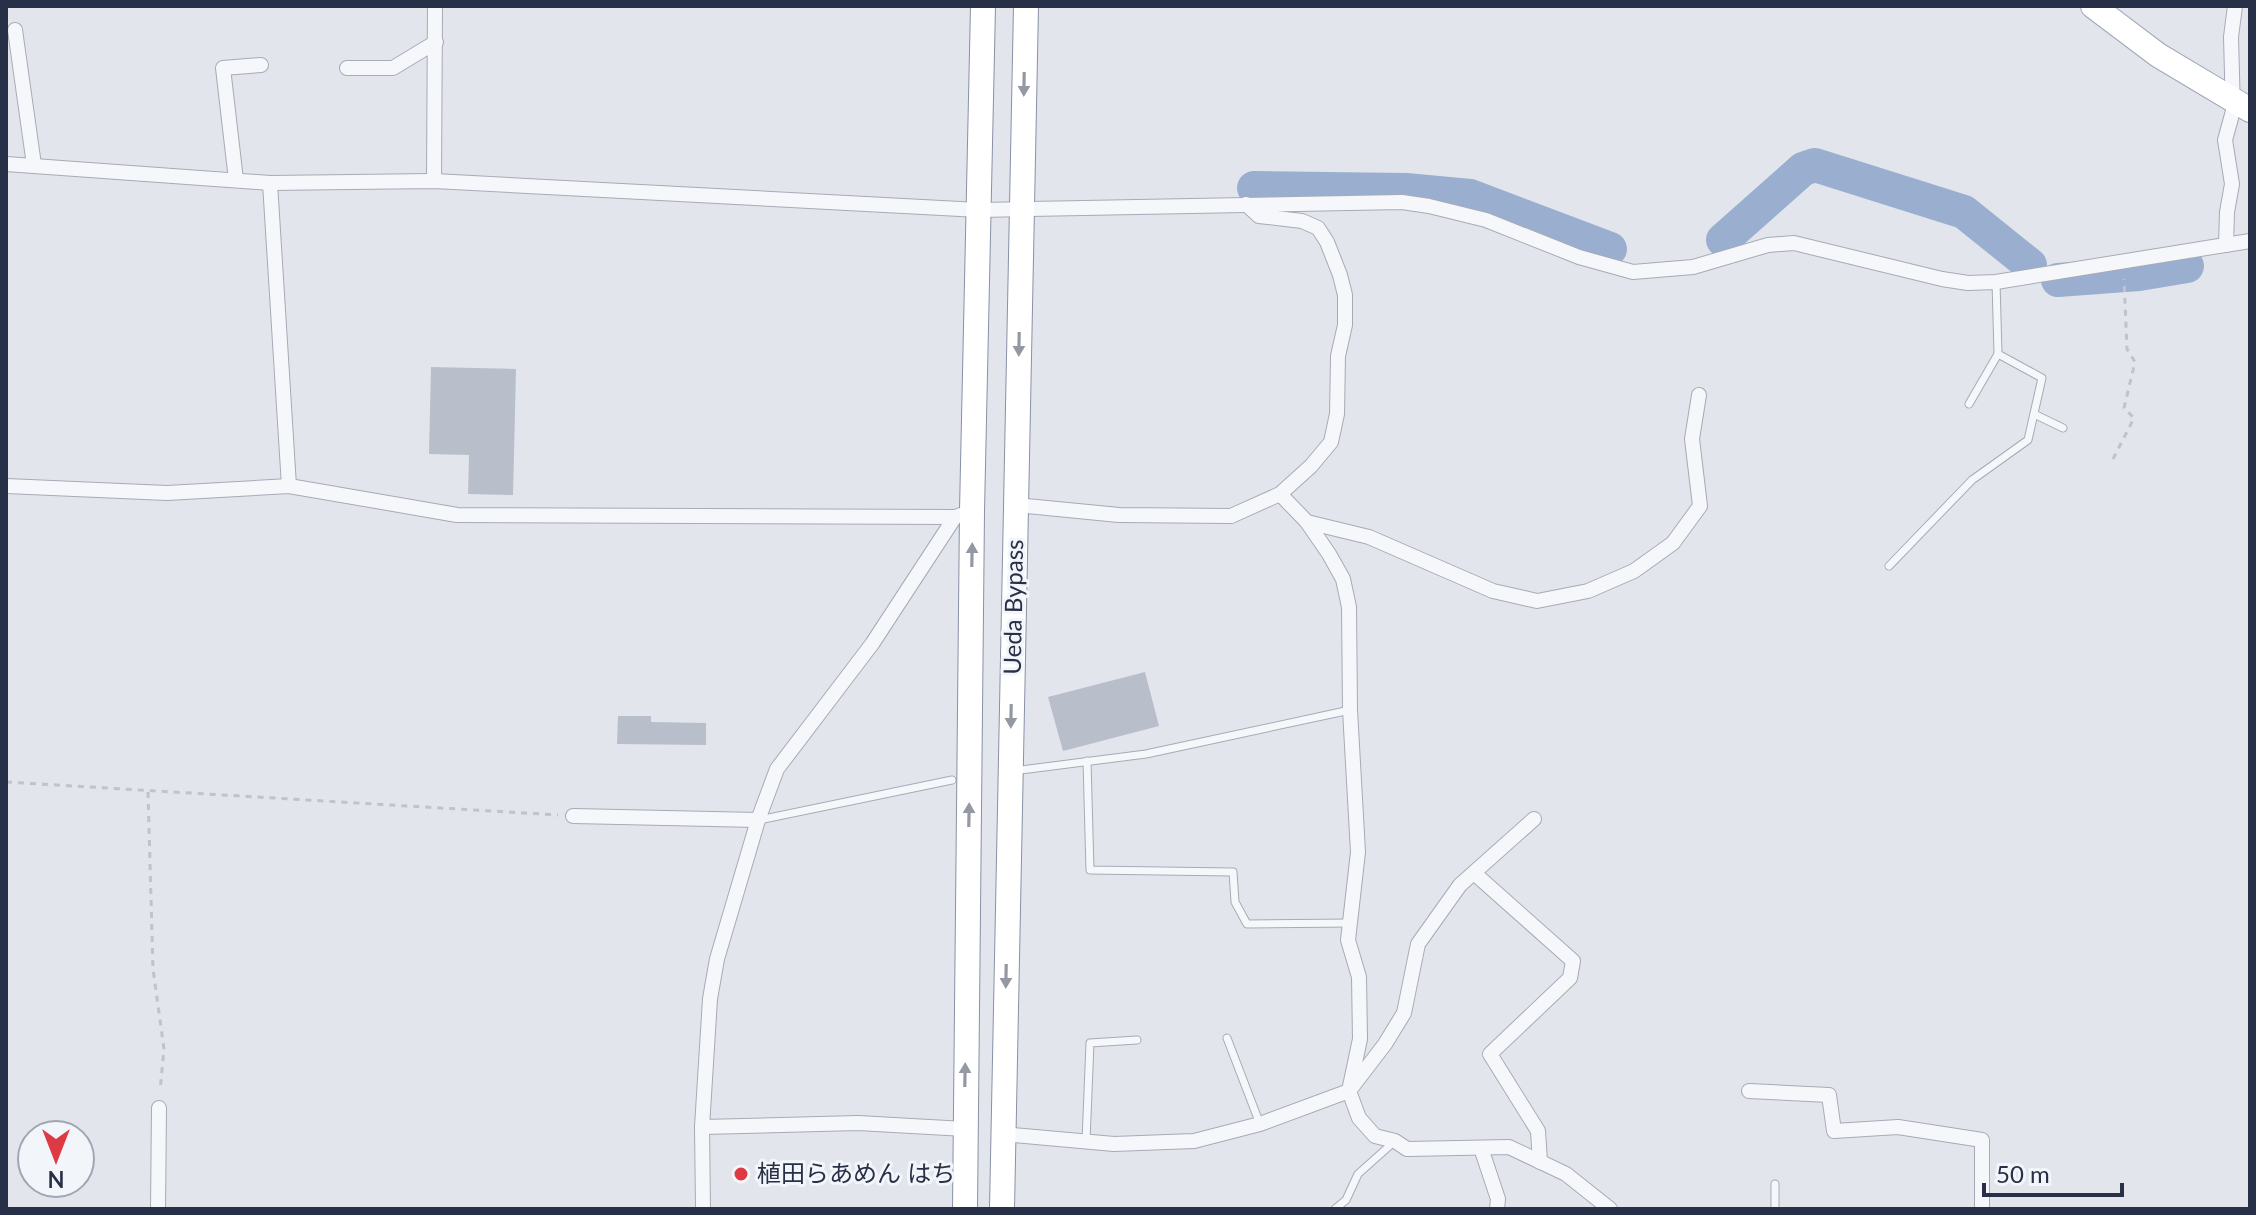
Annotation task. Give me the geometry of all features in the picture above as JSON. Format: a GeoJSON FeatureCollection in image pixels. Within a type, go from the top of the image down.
{"type":"FeatureCollection","features":[{"type":"Feature","properties":{"kind":"main road","name":"Ueda Bypass"},"geometry":{"type":"LineString","coordinates":[[965,1209],[963,514],[979,210],[983,6]]}},
{"type":"Feature","properties":{"kind":"main road","name":"Ueda Bypass"},"geometry":{"type":"LineString","coordinates":[[1002,1209],[1026,6]]}},
{"type":"Feature","properties":{"kind":"main road"},"geometry":{"type":"LineString","coordinates":[[2093,6],[2158,55],[2241,104]]}},
{"type":"Feature","properties":{"kind":"street"},"geometry":{"type":"LineString","coordinates":[[434,181],[435,6]]}},
{"type":"Feature","properties":{"kind":"street"},"geometry":{"type":"LineString","coordinates":[[2226,245],[2232,184],[2225,140],[2241,104],[2231,37],[2235,6]]}},
{"type":"Feature","properties":{"kind":"street"},"geometry":{"type":"LineString","coordinates":[[15,30],[34,165]]}},
{"type":"Feature","properties":{"kind":"street"},"geometry":{"type":"LineString","coordinates":[[347,68],[393,68],[436,42]]}},
{"type":"Feature","properties":{"kind":"street"},"geometry":{"type":"LineString","coordinates":[[236,180],[223,68],[261,65]]}},
{"type":"Feature","properties":{"kind":"street"},"geometry":{"type":"LineString","coordinates":[[6,164],[270,183],[434,181],[979,210],[1370,201],[1429,206],[1486,220],[1579,257],[1633,272],[1693,267],[1768,245],[1794,243],[1942,279],[1968,283],[1996,282],[2250,241]]}},
{"type":"Feature","properties":{"kind":"street"},"geometry":{"type":"LineString","coordinates":[[270,183],[289,486]]}},
{"type":"Feature","properties":{"kind":"street"},"geometry":{"type":"LineString","coordinates":[[1016,505],[1119,515],[1231,516],[1280,494],[1311,466],[1331,442],[1337,414],[1338,356],[1345,325],[1345,295],[1331,253],[1318,228],[1302,221],[1259,216],[1246,204]]}},
{"type":"Feature","properties":{"kind":"street"},"geometry":{"type":"LineString","coordinates":[[1307,522],[1369,537],[1493,591],[1537,601],[1588,591],[1634,571],[1673,543],[1700,506],[1692,439],[1699,395]]}},
{"type":"Feature","properties":{"kind":"street"},"geometry":{"type":"LineString","coordinates":[[6,486],[167,493],[289,486],[457,515],[963,514]]}},
{"type":"Feature","properties":{"kind":"street"},"geometry":{"type":"LineString","coordinates":[[1280,494],[1307,522],[1343,579],[1349,607],[1350,710],[1358,852],[1348,940],[1359,977],[1360,1039],[1349,1091],[1359,1118],[1375,1136],[1395,1141],[1407,1149],[1509,1147],[1566,1174],[1610,1209]]}},
{"type":"Feature","properties":{"kind":"street"},"geometry":{"type":"LineString","coordinates":[[703,1209],[702,1127],[710,999],[758,820],[777,769],[872,644],[963,514]]}},
{"type":"Feature","properties":{"kind":"street"},"geometry":{"type":"LineString","coordinates":[[573,816],[758,820]]}},
{"type":"Feature","properties":{"kind":"street"},"geometry":{"type":"LineString","coordinates":[[1002,1134],[1114,1144],[1194,1141],[1260,1124],[1349,1091],[1404,1013],[1418,944],[1460,885],[1534,819]]}},
{"type":"Feature","properties":{"kind":"street"},"geometry":{"type":"LineString","coordinates":[[1474,873],[1573,961],[1570,978],[1490,1054],[1538,1131],[1540,1162]]}},
{"type":"Feature","properties":{"kind":"street"},"geometry":{"type":"LineString","coordinates":[[1749,1091],[1829,1095],[1834,1131],[1898,1127],[1982,1140],[1982,1209]]}},
{"type":"Feature","properties":{"kind":"street"},"geometry":{"type":"LineString","coordinates":[[158,1209],[159,1108]]}},
{"type":"Feature","properties":{"kind":"street"},"geometry":{"type":"LineString","coordinates":[[702,1127],[858,1123],[965,1129]]}},
{"type":"Feature","properties":{"kind":"street"},"geometry":{"type":"LineString","coordinates":[[1481,1148],[1498,1199],[1497,1209]]}},
{"type":"Feature","properties":{"kind":"lane"},"geometry":{"type":"LineString","coordinates":[[1969,404],[1998,354],[1996,282]]}},
{"type":"Feature","properties":{"kind":"lane"},"geometry":{"type":"LineString","coordinates":[[1889,566],[1972,480],[2028,440],[2042,378],[1998,354]]}},
{"type":"Feature","properties":{"kind":"lane"},"geometry":{"type":"LineString","coordinates":[[2034,414],[2063,428]]}},
{"type":"Feature","properties":{"kind":"lane"},"geometry":{"type":"LineString","coordinates":[[1021,770],[1146,754],[1350,710]]}},
{"type":"Feature","properties":{"kind":"lane"},"geometry":{"type":"LineString","coordinates":[[1087,761],[1090,870],[1233,872],[1235,902],[1247,924],[1350,923]]}},
{"type":"Feature","properties":{"kind":"lane"},"geometry":{"type":"LineString","coordinates":[[758,820],[952,780]]}},
{"type":"Feature","properties":{"kind":"lane"},"geometry":{"type":"LineString","coordinates":[[1227,1038],[1260,1124]]}},
{"type":"Feature","properties":{"kind":"lane"},"geometry":{"type":"LineString","coordinates":[[1086,1141],[1090,1043],[1137,1040]]}},
{"type":"Feature","properties":{"kind":"lane"},"geometry":{"type":"LineString","coordinates":[[1335,1209],[1346,1200],[1358,1174],[1395,1141]]}},
{"type":"Feature","properties":{"kind":"lane"},"geometry":{"type":"LineString","coordinates":[[1775,1184],[1775,1209]]}},
{"type":"Feature","properties":{"kind":"path"},"geometry":{"type":"LineString","coordinates":[[2113,459],[2134,418],[2124,408],[2135,362],[2127,345],[2124,278]]}},
{"type":"Feature","properties":{"kind":"path"},"geometry":{"type":"LineString","coordinates":[[6,782],[573,816]]}},
{"type":"Feature","properties":{"kind":"path"},"geometry":{"type":"LineString","coordinates":[[148,792],[153,969],[164,1049],[159,1108]]}},
{"type":"Feature","properties":{"kind":"building"},"geometry":{"type":"Polygon","coordinates":[[[431,367],[516,369],[513,495],[468,494],[469,455],[429,454],[431,367]]]}},
{"type":"Feature","properties":{"kind":"building"},"geometry":{"type":"Polygon","coordinates":[[[1145,672],[1159,726],[1063,751],[1048,697],[1145,672]]]}},
{"type":"Feature","properties":{"kind":"building"},"geometry":{"type":"Polygon","coordinates":[[[618,716],[651,716],[651,722],[706,723],[706,745],[617,744],[618,716]]]}},
{"type":"Feature","properties":{"kind":"waterway"},"geometry":{"type":"LineString","coordinates":[[1723,240],[1803,169],[1815,165],[1964,212],[2030,265]]}},
{"type":"Feature","properties":{"kind":"waterway"},"geometry":{"type":"LineString","coordinates":[[1254,188],[1406,190],[1470,196],[1610,249]]}},
{"type":"Feature","properties":{"kind":"waterway"},"geometry":{"type":"LineString","coordinates":[[2058,280],[2139,274],[2187,266]]}},
{"type":"Feature","properties":{"kind":"place","name":"植田らあめん はち"},"geometry":{"type":"Point","coordinates":[741,1174]}}]}
